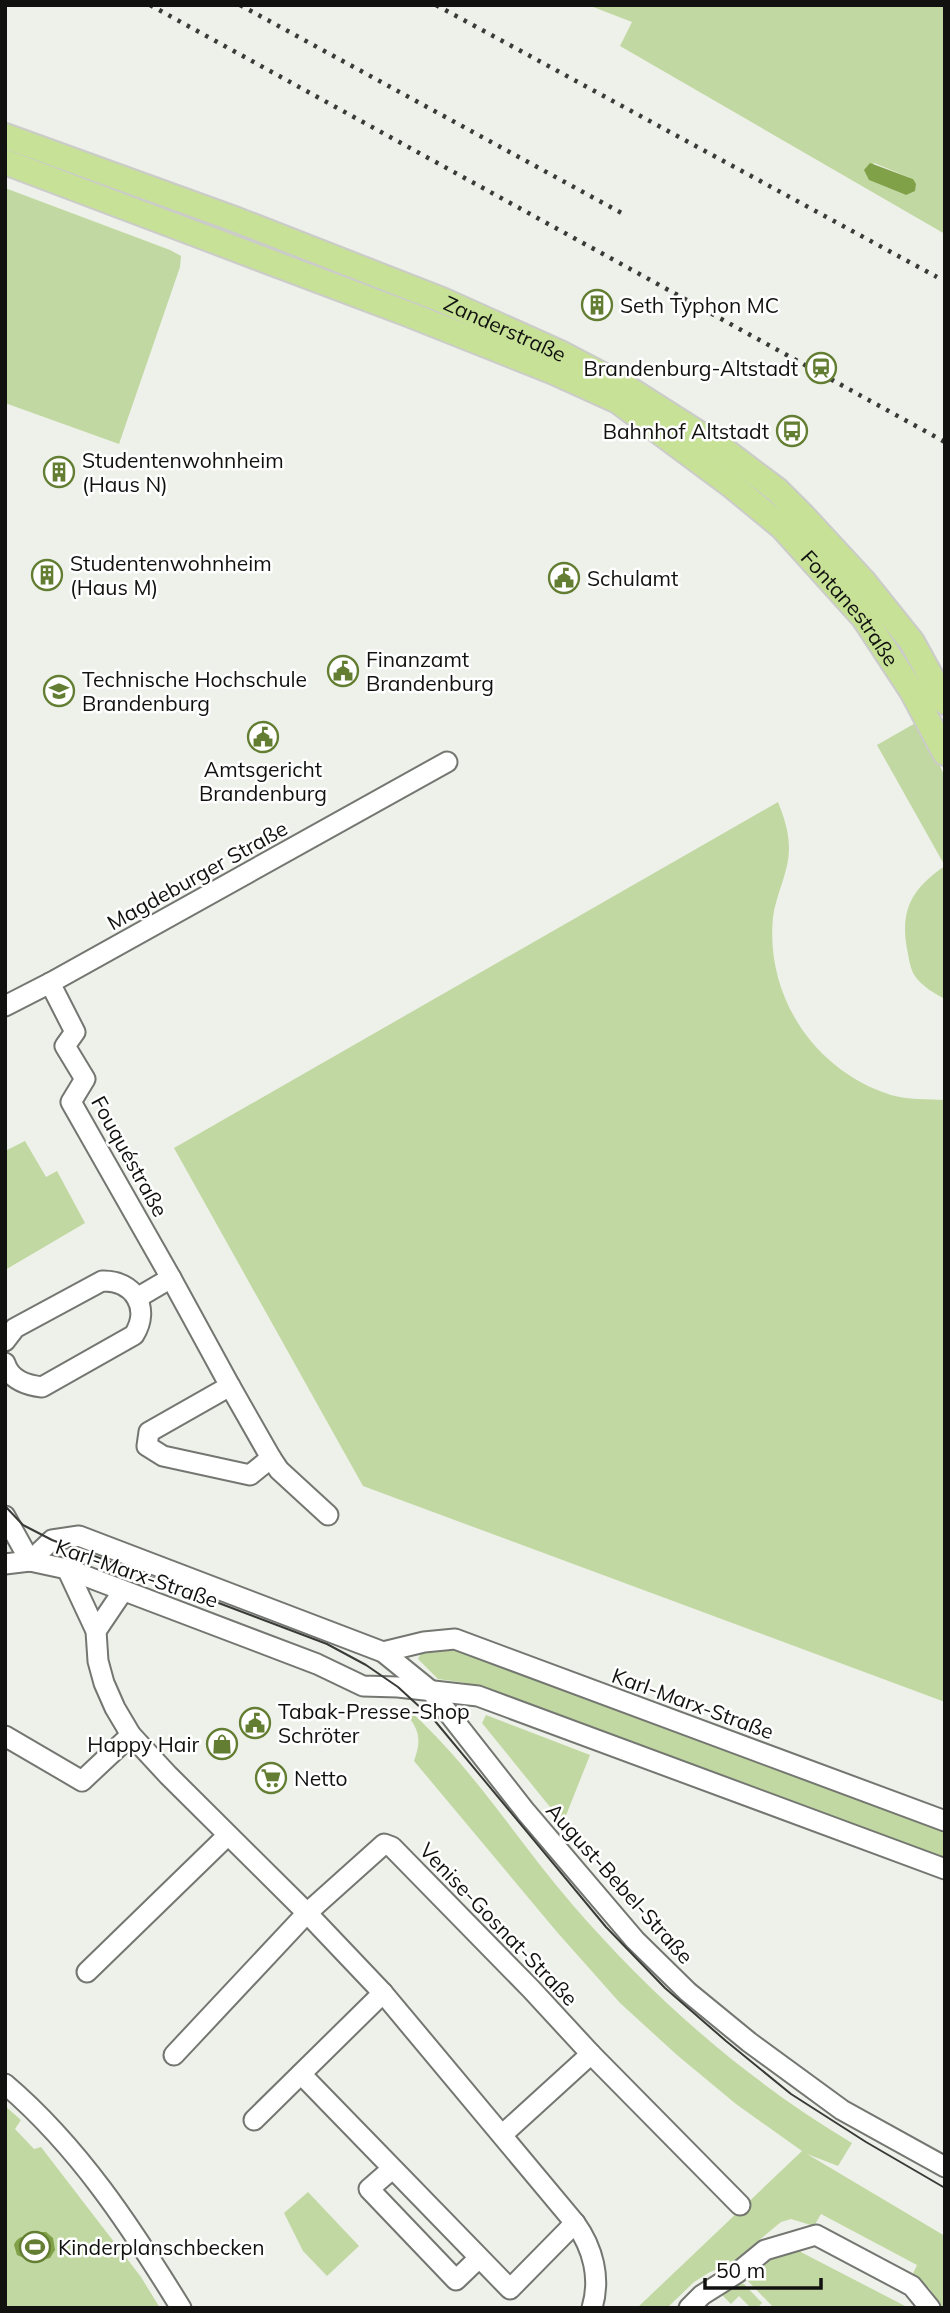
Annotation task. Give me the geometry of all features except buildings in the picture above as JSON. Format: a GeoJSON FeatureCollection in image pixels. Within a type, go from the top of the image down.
{"type":"FeatureCollection","features":[{"type":"Feature","properties":{"kind":"main road","name":"Zanderstraße"},"geometry":{"type":"LineString","coordinates":[[5,136],[237,220],[442,300],[558,352],[629,389],[720,447],[777,490],[816,528]]}},
{"type":"Feature","properties":{"kind":"main road","name":"Zanderstraße"},"geometry":{"type":"LineString","coordinates":[[5,162],[554,372],[618,401],[731,485]]}},
{"type":"Feature","properties":{"kind":"main road"},"geometry":{"type":"LineString","coordinates":[[228,246],[237,220]]}},
{"type":"Feature","properties":{"kind":"main road","name":"Fontanestraße"},"geometry":{"type":"LineString","coordinates":[[731,485],[782,527],[864,618],[912,691],[945,753]]}},
{"type":"Feature","properties":{"kind":"main road","name":"Fontanestraße"},"geometry":{"type":"LineString","coordinates":[[816,528],[912,642],[945,702]]}},
{"type":"Feature","properties":{"kind":"street","name":"Magdeburger Straße"},"geometry":{"type":"LineString","coordinates":[[5,1006],[447,762]]}},
{"type":"Feature","properties":{"kind":"street","name":"Fouquéstraße"},"geometry":{"type":"LineString","coordinates":[[50,983],[75,1032],[65,1046],[85,1079],[71,1101],[271,1458],[279,1470],[328,1515]]}},
{"type":"Feature","properties":{"kind":"street"},"geometry":{"type":"LineString","coordinates":[[136,1298],[171,1278]]}},
{"type":"Feature","properties":{"kind":"street"},"geometry":{"type":"LineString","coordinates":[[5,1341],[15,1328],[102,1281],[113,1281],[125,1286],[136,1298],[141,1310],[141,1324],[134,1335],[42,1387],[29,1385],[15,1378],[6,1368]]}},
{"type":"Feature","properties":{"kind":"street"},"geometry":{"type":"LineString","coordinates":[[230,1386],[149,1432],[147,1446],[163,1456],[250,1475],[271,1458]]}},
{"type":"Feature","properties":{"kind":"street"},"geometry":{"type":"LineString","coordinates":[[5,1516],[30,1561],[5,1564]]}},
{"type":"Feature","properties":{"kind":"street","name":"Karl-Marx-Straße"},"geometry":{"type":"LineString","coordinates":[[30,1561],[52,1540],[79,1536],[383,1651],[432,1691]]}},
{"type":"Feature","properties":{"kind":"street","name":"Karl-Marx-Straße"},"geometry":{"type":"LineString","coordinates":[[30,1561],[67,1569],[317,1664],[363,1686],[478,1696],[945,1869]]}},
{"type":"Feature","properties":{"kind":"street"},"geometry":{"type":"LineString","coordinates":[[67,1569],[96,1631],[98,1661],[104,1683],[131,1735],[383,1993],[575,2223],[590,2248],[595,2266],[596,2293],[592,2308]]}},
{"type":"Feature","properties":{"kind":"street"},"geometry":{"type":"LineString","coordinates":[[96,1631],[123,1591]]}},
{"type":"Feature","properties":{"kind":"street","name":"Karl-Marx-Straße"},"geometry":{"type":"LineString","coordinates":[[383,1651],[424,1642],[455,1639],[945,1821]]}},
{"type":"Feature","properties":{"kind":"street","name":"August-Bebel-Straße"},"geometry":{"type":"LineString","coordinates":[[432,1691],[542,1831],[635,1940],[688,1992],[749,2042],[842,2110],[945,2167]]}},
{"type":"Feature","properties":{"kind":"street"},"geometry":{"type":"LineString","coordinates":[[5,1736],[82,1781],[131,1735]]}},
{"type":"Feature","properties":{"kind":"street"},"geometry":{"type":"LineString","coordinates":[[87,1972],[228,1835]]}},
{"type":"Feature","properties":{"kind":"street","name":"Venise-Gosnat-Straße"},"geometry":{"type":"LineString","coordinates":[[174,2055],[307,1913],[384,1844],[392,1847],[740,2205]]}},
{"type":"Feature","properties":{"kind":"street"},"geometry":{"type":"LineString","coordinates":[[254,2120],[383,1993]]}},
{"type":"Feature","properties":{"kind":"street"},"geometry":{"type":"LineString","coordinates":[[502,2135],[591,2054]]}},
{"type":"Feature","properties":{"kind":"street"},"geometry":{"type":"LineString","coordinates":[[300,2074],[510,2289],[575,2223]]}},
{"type":"Feature","properties":{"kind":"street"},"geometry":{"type":"LineString","coordinates":[[5,2084],[65,2143],[106,2192],[181,2308]]}},
{"type":"Feature","properties":{"kind":"street"},"geometry":{"type":"LineString","coordinates":[[392,2169],[369,2189],[456,2280],[479,2258]]}},
{"type":"Feature","properties":{"kind":"street"},"geometry":{"type":"LineString","coordinates":[[689,2308],[765,2250],[816,2235],[912,2286],[930,2308]]}},
{"type":"Feature","properties":{"kind":"shaded area"},"geometry":{"type":"Polygon","coordinates":[[[588,5],[945,5],[945,234],[620,46],[632,22],[588,5]],[[874,163],[869,180],[906,195],[913,179],[874,163]]]}},
{"type":"Feature","properties":{"kind":"shaded area"},"geometry":{"type":"Polygon","coordinates":[[[870,163],[913,179],[916,184],[915,191],[906,195],[869,180],[864,170],[870,163]]]}},
{"type":"Feature","properties":{"kind":"shaded area"},"geometry":{"type":"Polygon","coordinates":[[[5,188],[181,256],[180,267],[119,444],[5,403],[5,188]]]}},
{"type":"Feature","properties":{"kind":"shaded area"},"geometry":{"type":"Polygon","coordinates":[[[919,721],[945,777],[945,866],[877,745],[919,721]]]}},
{"type":"Feature","properties":{"kind":"shaded area"},"geometry":{"type":"Polygon","coordinates":[[[778,802],[786,825],[789,849],[773,917],[773,947],[777,975],[787,1002],[801,1027],[818,1049],[839,1068],[864,1084],[897,1097],[945,1100],[945,1702],[363,1486],[174,1148],[778,802]]]}},
{"type":"Feature","properties":{"kind":"shaded area"},"geometry":{"type":"Polygon","coordinates":[[[945,866],[945,999],[925,987],[915,976],[907,949],[905,923],[907,911],[917,892],[945,866]]]}},
{"type":"Feature","properties":{"kind":"shaded area"},"geometry":{"type":"Polygon","coordinates":[[[25,1141],[46,1177],[57,1171],[85,1223],[5,1270],[5,1151],[25,1141]]]}},
{"type":"Feature","properties":{"kind":"shaded area"},"geometry":{"type":"Polygon","coordinates":[[[428,1648],[456,1648],[945,1828],[945,1862],[466,1683],[438,1679],[418,1659],[428,1648]]]}},
{"type":"Feature","properties":{"kind":"shaded area"},"geometry":{"type":"Polygon","coordinates":[[[411,1712],[454,1756],[571,1903],[634,1971],[737,2064],[774,2092],[852,2143],[838,2166],[807,2154],[945,2236],[945,2308],[942,2308],[929,2288],[911,2278],[917,2265],[821,2214],[814,2226],[791,2219],[781,2222],[729,2265],[694,2282],[667,2308],[637,2308],[802,2151],[736,2104],[620,2003],[414,1761],[418,1739],[410,1719],[411,1712]]]}},
{"type":"Feature","properties":{"kind":"shaded area"},"geometry":{"type":"Polygon","coordinates":[[[486,1715],[590,1755],[563,1823],[482,1723],[486,1715]]]}},
{"type":"Feature","properties":{"kind":"shaded area"},"geometry":{"type":"Polygon","coordinates":[[[5,2106],[21,2120],[15,2129],[34,2149],[41,2147],[141,2277],[160,2308],[5,2308],[5,2106]]]}},
{"type":"Feature","properties":{"kind":"shaded area"},"geometry":{"type":"Polygon","coordinates":[[[308,2192],[359,2246],[327,2276],[303,2251],[284,2213],[308,2192]]]}},
{"type":"Feature","properties":{"kind":"shaded area","name":"Kinderplanschbecken"},"geometry":{"type":"Polygon","coordinates":[[[46,2232],[53,2238],[55,2250],[50,2258],[41,2260],[31,2255],[24,2258],[17,2255],[14,2245],[18,2239],[30,2238],[46,2232]]]}},
{"type":"Feature","properties":{"kind":"shaded area"},"geometry":{"type":"Polygon","coordinates":[[[793,2248],[909,2308],[774,2308],[745,2278],[774,2253],[793,2248]]]}},
{"type":"Feature","properties":{"kind":"shaded area"},"geometry":{"type":"Polygon","coordinates":[[[739,2283],[744,2284],[762,2303],[757,2308],[751,2308],[739,2296],[731,2304],[719,2292],[739,2283]]]}},
{"type":"Feature","properties":{"kind":"tram line"},"geometry":{"type":"LineString","coordinates":[[5,1506],[23,1525],[52,1540],[327,1644],[366,1665],[398,1687],[435,1721],[606,1927],[665,1988],[791,2094],[945,2188]]}},
{"type":"Feature","properties":{"kind":"railway"},"geometry":{"type":"LineString","coordinates":[[150,5],[945,442]]}},
{"type":"Feature","properties":{"kind":"railway"},"geometry":{"type":"LineString","coordinates":[[240,5],[627,216]]}},
{"type":"Feature","properties":{"kind":"railway"},"geometry":{"type":"LineString","coordinates":[[436,5],[937,277]]}},
{"type":"Feature","properties":{"kind":"place","name":"Seth Typhon MC"},"geometry":{"type":"Point","coordinates":[597,305]}},
{"type":"Feature","properties":{"kind":"place","name":"Brandenburg-Altstadt"},"geometry":{"type":"Point","coordinates":[821,368]}},
{"type":"Feature","properties":{"kind":"place","name":"Bahnhof Altstadt"},"geometry":{"type":"Point","coordinates":[792,431]}},
{"type":"Feature","properties":{"kind":"place","name":"Studentenwohnheim (Haus N)"},"geometry":{"type":"Point","coordinates":[59,472]}},
{"type":"Feature","properties":{"kind":"place","name":"Studentenwohnheim (Haus M)"},"geometry":{"type":"Point","coordinates":[47,575]}},
{"type":"Feature","properties":{"kind":"place","name":"Schulamt"},"geometry":{"type":"Point","coordinates":[564,578]}},
{"type":"Feature","properties":{"kind":"place","name":"Finanzamt Brandenburg"},"geometry":{"type":"Point","coordinates":[343,671]}},
{"type":"Feature","properties":{"kind":"place","name":"Technische Hochschule Brandenburg"},"geometry":{"type":"Point","coordinates":[59,691]}},
{"type":"Feature","properties":{"kind":"place","name":"Amtsgericht Brandenburg"},"geometry":{"type":"Point","coordinates":[263,737]}},
{"type":"Feature","properties":{"kind":"place","name":"Tabak-Presse-Shop Schröter"},"geometry":{"type":"Point","coordinates":[255,1723]}},
{"type":"Feature","properties":{"kind":"place","name":"Happy Hair"},"geometry":{"type":"Point","coordinates":[222,1744]}},
{"type":"Feature","properties":{"kind":"place","name":"Netto"},"geometry":{"type":"Point","coordinates":[271,1778]}},
{"type":"Feature","properties":{"kind":"place","name":"Kinderplanschbecken"},"geometry":{"type":"Point","coordinates":[35,2247]}}]}
